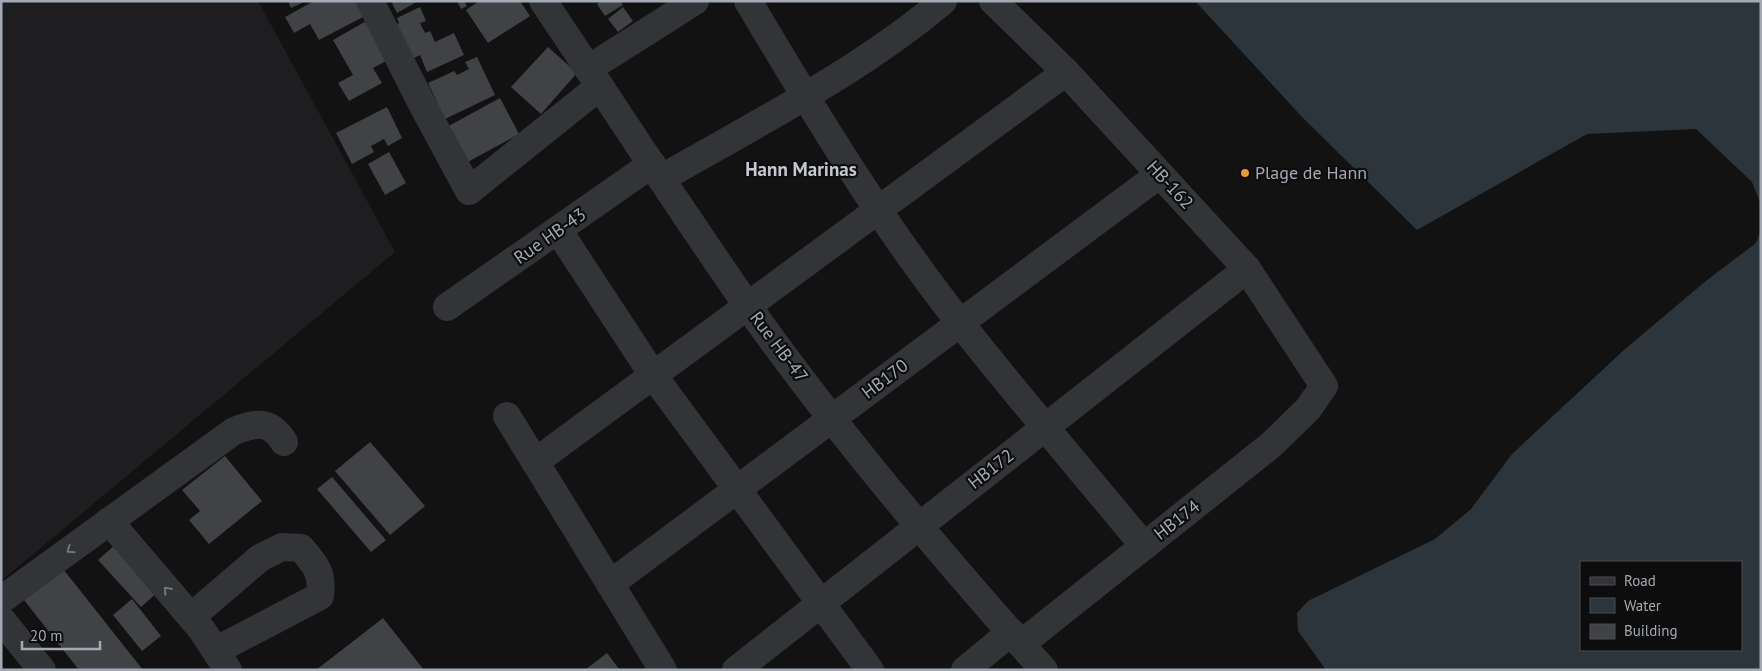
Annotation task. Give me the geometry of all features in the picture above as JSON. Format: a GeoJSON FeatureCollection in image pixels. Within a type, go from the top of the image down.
{"type":"FeatureCollection","features":[{"type":"Feature","properties":{"kind":"street"},"geometry":{"type":"LineString","coordinates":[[370,1],[421,102],[470,191],[594,77],[695,1]]}},
{"type":"Feature","properties":{"kind":"street","name":"Rue HB-47"},"geometry":{"type":"LineString","coordinates":[[543,1],[748,306],[833,418],[920,525],[1044,670]]}},
{"type":"Feature","properties":{"kind":"street"},"geometry":{"type":"LineString","coordinates":[[748,1],[804,96],[878,210],[960,323],[1144,546]]}},
{"type":"Feature","properties":{"kind":"street","name":"Rue HB-43"},"geometry":{"type":"LineString","coordinates":[[447,307],[558,230],[657,171],[804,96],[915,25],[943,1]]}},
{"type":"Feature","properties":{"kind":"street","name":"HB-162"},"geometry":{"type":"LineString","coordinates":[[993,1],[1066,72],[1247,269],[1324,386]]}},
{"type":"Feature","properties":{"kind":"street"},"geometry":{"type":"LineString","coordinates":[[535,462],[1066,72]]}},
{"type":"Feature","properties":{"kind":"street","name":"HB170"},"geometry":{"type":"LineString","coordinates":[[610,584],[1160,174]]}},
{"type":"Feature","properties":{"kind":"street"},"geometry":{"type":"LineString","coordinates":[[558,230],[653,375],[870,670]]}},
{"type":"Feature","properties":{"kind":"street","name":"HB172"},"geometry":{"type":"LineString","coordinates":[[736,670],[1247,269]]}},
{"type":"Feature","properties":{"kind":"street","name":"HB174"},"geometry":{"type":"LineString","coordinates":[[965,670],[1016,638],[1144,546],[1271,445],[1308,409],[1324,386]]}},
{"type":"Feature","properties":{"kind":"street"},"geometry":{"type":"LineString","coordinates":[[507,416],[663,670]]}},
{"type":"Feature","properties":{"kind":"street"},"geometry":{"type":"LineString","coordinates":[[1,600],[234,431],[249,425],[263,424],[276,430],[284,442]]}},
{"type":"Feature","properties":{"kind":"street"},"geometry":{"type":"LineString","coordinates":[[109,521],[191,617],[223,660],[320,596],[322,580],[314,563],[301,548],[282,547],[260,558],[191,617]]}},
{"type":"Feature","properties":{"kind":"street"},"geometry":{"type":"LineString","coordinates":[[1,618],[42,670]]}},
{"type":"Feature","properties":{"kind":"shaded area"},"geometry":{"type":"Polygon","coordinates":[[[1,1],[258,1],[395,252],[1,581],[1,1]]]}},
{"type":"Feature","properties":{"kind":"water"},"geometry":{"type":"Polygon","coordinates":[[[1195,1],[1761,1],[1761,205],[1752,182],[1696,129],[1587,134],[1417,230],[1302,117],[1195,1]]]}},
{"type":"Feature","properties":{"kind":"water"},"geometry":{"type":"Polygon","coordinates":[[[1761,230],[1761,670],[1326,670],[1298,631],[1297,613],[1308,601],[1435,539],[1471,509],[1512,454],[1624,350],[1707,280],[1756,243],[1761,230]]]}},
{"type":"Feature","properties":{"kind":"building"},"geometry":{"type":"Polygon","coordinates":[[[288,1],[306,1],[291,8],[288,1]]]}},
{"type":"Feature","properties":{"kind":"building"},"geometry":{"type":"Polygon","coordinates":[[[314,1],[359,1],[367,15],[319,40],[310,24],[294,33],[285,17],[314,1]]]}},
{"type":"Feature","properties":{"kind":"building"},"geometry":{"type":"Polygon","coordinates":[[[391,1],[418,1],[397,13],[391,1]]]}},
{"type":"Feature","properties":{"kind":"building"},"geometry":{"type":"Polygon","coordinates":[[[457,1],[464,1],[467,6],[461,9],[457,1]]]}},
{"type":"Feature","properties":{"kind":"building"},"geometry":{"type":"Polygon","coordinates":[[[479,1],[520,1],[530,16],[488,43],[466,10],[479,1]]]}},
{"type":"Feature","properties":{"kind":"building"},"geometry":{"type":"Polygon","coordinates":[[[601,1],[620,1],[623,5],[605,16],[597,4],[601,1]]]}},
{"type":"Feature","properties":{"kind":"building"},"geometry":{"type":"Polygon","coordinates":[[[420,7],[426,21],[420,23],[425,33],[430,31],[435,42],[454,33],[464,55],[427,72],[420,55],[410,60],[396,25],[399,23],[397,18],[420,7]]]}},
{"type":"Feature","properties":{"kind":"building"},"geometry":{"type":"Polygon","coordinates":[[[623,7],[633,21],[618,32],[608,19],[623,7]]]}},
{"type":"Feature","properties":{"kind":"building"},"geometry":{"type":"Polygon","coordinates":[[[368,20],[390,59],[373,68],[382,83],[349,101],[338,83],[353,75],[333,40],[368,20]]]}},
{"type":"Feature","properties":{"kind":"building"},"geometry":{"type":"Polygon","coordinates":[[[548,47],[577,73],[541,114],[511,87],[548,47]]]}},
{"type":"Feature","properties":{"kind":"building"},"geometry":{"type":"Polygon","coordinates":[[[477,57],[495,95],[445,119],[428,83],[454,71],[457,75],[469,69],[465,62],[477,57]]]}},
{"type":"Feature","properties":{"kind":"building"},"geometry":{"type":"Polygon","coordinates":[[[500,98],[519,134],[464,164],[445,128],[500,98]]]}},
{"type":"Feature","properties":{"kind":"building"},"geometry":{"type":"Polygon","coordinates":[[[387,107],[402,138],[388,146],[384,139],[371,146],[374,152],[352,164],[336,133],[387,107]]]}},
{"type":"Feature","properties":{"kind":"building"},"geometry":{"type":"Polygon","coordinates":[[[389,152],[406,183],[385,195],[368,164],[389,152]]]}},
{"type":"Feature","properties":{"kind":"building"},"geometry":{"type":"Polygon","coordinates":[[[370,442],[425,506],[390,535],[335,471],[370,442]]]}},
{"type":"Feature","properties":{"kind":"building"},"geometry":{"type":"Polygon","coordinates":[[[225,456],[262,501],[209,544],[189,520],[200,511],[182,490],[225,456]]]}},
{"type":"Feature","properties":{"kind":"building"},"geometry":{"type":"Polygon","coordinates":[[[332,477],[386,540],[371,552],[317,489],[332,477]]]}},
{"type":"Feature","properties":{"kind":"building"},"geometry":{"type":"Polygon","coordinates":[[[116,544],[159,591],[141,607],[98,560],[116,544]]]}},
{"type":"Feature","properties":{"kind":"building"},"geometry":{"type":"Polygon","coordinates":[[[56,560],[143,670],[79,670],[17,591],[56,560]]]}},
{"type":"Feature","properties":{"kind":"building"},"geometry":{"type":"Polygon","coordinates":[[[132,599],[161,636],[142,651],[113,615],[132,599]]]}},
{"type":"Feature","properties":{"kind":"building"},"geometry":{"type":"Polygon","coordinates":[[[383,618],[424,670],[316,670],[383,618]]]}},
{"type":"Feature","properties":{"kind":"building"},"geometry":{"type":"Polygon","coordinates":[[[607,653],[620,670],[585,670],[607,653]]]}},
{"type":"Feature","properties":{"kind":"place","name":"Plage de Hann"},"geometry":{"type":"Point","coordinates":[1245,173]}},
{"type":"Feature","properties":{"kind":"district","name":"Hann Marinas"},"geometry":{"type":"Point","coordinates":[801,169]}}]}
